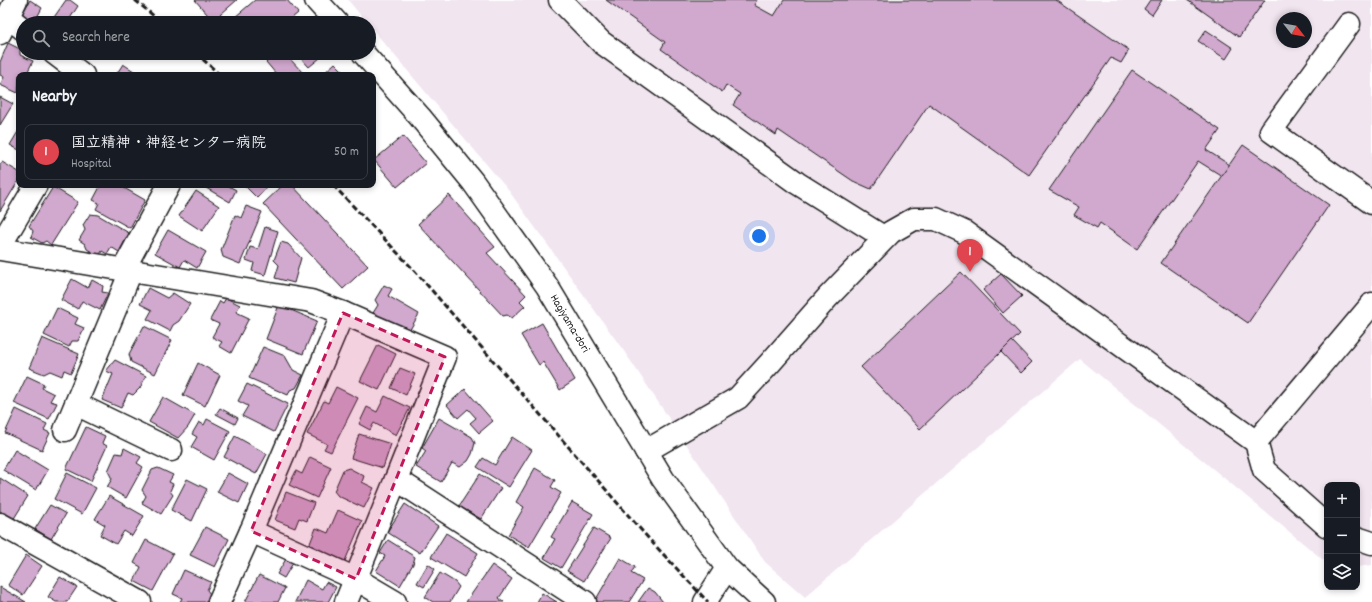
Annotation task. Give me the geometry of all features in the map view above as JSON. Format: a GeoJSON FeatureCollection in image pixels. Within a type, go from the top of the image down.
{"type":"FeatureCollection","features":[{"type":"Feature","properties":{"kind":"street"},"geometry":{"type":"LineString","coordinates":[[316,0],[330,16]]}},
{"type":"Feature","properties":{"kind":"street"},"geometry":{"type":"LineString","coordinates":[[560,0],[601,42],[796,183],[885,238]]}},
{"type":"Feature","properties":{"kind":"street"},"geometry":{"type":"LineString","coordinates":[[1348,24],[1271,131],[1372,203]]}},
{"type":"Feature","properties":{"kind":"street"},"geometry":{"type":"LineString","coordinates":[[63,60],[79,72]]}},
{"type":"Feature","properties":{"kind":"street","name":"Hagiyama-dori"},"geometry":{"type":"LineString","coordinates":[[369,60],[420,117],[473,182],[547,286],[663,479],[727,568],[764,602]]}},
{"type":"Feature","properties":{"kind":"street"},"geometry":{"type":"LineString","coordinates":[[34,188],[0,248],[311,301],[445,356],[346,602]]}},
{"type":"Feature","properties":{"kind":"street"},"geometry":{"type":"LineString","coordinates":[[65,430],[127,270],[168,188]]}},
{"type":"Feature","properties":{"kind":"street"},"geometry":{"type":"LineString","coordinates":[[646,451],[738,398],[828,296],[891,232],[914,219],[936,219],[964,232],[1256,442],[1264,470],[1324,523]]}},
{"type":"Feature","properties":{"kind":"street"},"geometry":{"type":"LineString","coordinates":[[1256,442],[1372,304]]}},
{"type":"Feature","properties":{"kind":"street"},"geometry":{"type":"LineString","coordinates":[[219,602],[251,531],[343,313]]}},
{"type":"Feature","properties":{"kind":"street"},"geometry":{"type":"LineString","coordinates":[[76,404],[171,450]]}},
{"type":"Feature","properties":{"kind":"street"},"geometry":{"type":"LineString","coordinates":[[396,479],[585,602]]}},
{"type":"Feature","properties":{"kind":"street"},"geometry":{"type":"LineString","coordinates":[[0,524],[140,602]]}},
{"type":"Feature","properties":{"kind":"street"},"geometry":{"type":"LineString","coordinates":[[251,531],[356,579],[395,602]]}},
{"type":"Feature","properties":{"kind":"street"},"geometry":{"type":"LineString","coordinates":[[1360,539],[1372,543]]}},
{"type":"Feature","properties":{"kind":"street"},"geometry":{"type":"LineString","coordinates":[[705,602],[727,568]]}},
{"type":"Feature","properties":{"kind":"highlighted area"},"geometry":{"type":"Polygon","coordinates":[[[343,313],[445,357],[356,579],[251,531],[343,313]]]}},
{"type":"Feature","properties":{"kind":"shaded area"},"geometry":{"type":"Polygon","coordinates":[[[348,0],[1372,0],[1372,565],[1360,567],[1360,482],[1324,482],[1324,561],[1080,359],[805,597],[765,562],[626,354],[509,191],[376,33],[376,16],[361,16],[348,0]]]}},
{"type":"Feature","properties":{"kind":"building"},"geometry":{"type":"Polygon","coordinates":[[[30,0],[42,8],[38,16],[21,16],[30,0]]]}},
{"type":"Feature","properties":{"kind":"building"},"geometry":{"type":"Polygon","coordinates":[[[66,0],[70,0],[78,6],[72,16],[55,16],[66,0]]]}},
{"type":"Feature","properties":{"kind":"building"},"geometry":{"type":"Polygon","coordinates":[[[195,0],[237,0],[219,16],[209,16],[195,0]]]}},
{"type":"Feature","properties":{"kind":"building"},"geometry":{"type":"Polygon","coordinates":[[[255,0],[287,0],[298,13],[294,16],[236,16],[255,0]]]}},
{"type":"Feature","properties":{"kind":"building"},"geometry":{"type":"Polygon","coordinates":[[[606,0],[757,0],[754,5],[774,16],[784,0],[1056,0],[1129,50],[1121,63],[1111,58],[1029,175],[929,104],[871,189],[853,181],[778,130],[776,135],[733,105],[740,94],[726,85],[722,92],[661,49],[665,42],[606,0]]]}},
{"type":"Feature","properties":{"kind":"building"},"geometry":{"type":"Polygon","coordinates":[[[1150,0],[1162,0],[1152,15],[1144,9],[1150,0]]]}},
{"type":"Feature","properties":{"kind":"building"},"geometry":{"type":"Polygon","coordinates":[[[1187,0],[1265,0],[1239,37],[1187,0]]]}},
{"type":"Feature","properties":{"kind":"building"},"geometry":{"type":"Polygon","coordinates":[[[1206,30],[1233,48],[1226,59],[1198,41],[1206,30]]]}},
{"type":"Feature","properties":{"kind":"building"},"geometry":{"type":"Polygon","coordinates":[[[8,43],[16,47],[16,60],[33,61],[28,72],[16,72],[16,92],[0,85],[4,77],[0,75],[0,62],[8,43]]]}},
{"type":"Feature","properties":{"kind":"building"},"geometry":{"type":"Polygon","coordinates":[[[268,60],[291,60],[302,72],[274,72],[266,62],[268,60]]]}},
{"type":"Feature","properties":{"kind":"building"},"geometry":{"type":"Polygon","coordinates":[[[303,60],[318,60],[309,67],[303,60]]]}},
{"type":"Feature","properties":{"kind":"building"},"geometry":{"type":"Polygon","coordinates":[[[335,63],[344,72],[325,72],[335,63]]]}},
{"type":"Feature","properties":{"kind":"building"},"geometry":{"type":"Polygon","coordinates":[[[123,64],[135,72],[118,72],[123,64]]]}},
{"type":"Feature","properties":{"kind":"building"},"geometry":{"type":"Polygon","coordinates":[[[1132,70],[1220,130],[1206,150],[1230,165],[1222,176],[1198,161],[1137,249],[1100,223],[1097,228],[1074,215],[1079,207],[1049,190],[1132,70]]]}},
{"type":"Feature","properties":{"kind":"building"},"geometry":{"type":"Polygon","coordinates":[[[0,97],[13,104],[0,125],[0,97]]]}},
{"type":"Feature","properties":{"kind":"building"},"geometry":{"type":"Polygon","coordinates":[[[16,135],[16,148],[10,145],[16,135]]]}},
{"type":"Feature","properties":{"kind":"building"},"geometry":{"type":"Polygon","coordinates":[[[403,136],[426,163],[397,187],[376,162],[376,158],[403,136]]]}},
{"type":"Feature","properties":{"kind":"building"},"geometry":{"type":"Polygon","coordinates":[[[1243,145],[1329,205],[1248,323],[1161,263],[1243,145]]]}},
{"type":"Feature","properties":{"kind":"building"},"geometry":{"type":"Polygon","coordinates":[[[2,162],[16,170],[16,185],[0,211],[0,165],[2,162]]]}},
{"type":"Feature","properties":{"kind":"building"},"geometry":{"type":"Polygon","coordinates":[[[52,188],[78,202],[51,245],[46,241],[42,243],[31,237],[33,231],[29,226],[52,188]]]}},
{"type":"Feature","properties":{"kind":"building"},"geometry":{"type":"Polygon","coordinates":[[[99,188],[124,188],[145,200],[130,228],[96,209],[99,203],[93,200],[99,188]]]}},
{"type":"Feature","properties":{"kind":"building"},"geometry":{"type":"Polygon","coordinates":[[[206,188],[232,188],[236,190],[230,202],[206,188]]]}},
{"type":"Feature","properties":{"kind":"building"},"geometry":{"type":"Polygon","coordinates":[[[247,188],[266,188],[257,198],[247,188]]]}},
{"type":"Feature","properties":{"kind":"building"},"geometry":{"type":"Polygon","coordinates":[[[280,188],[295,188],[368,266],[343,289],[263,204],[280,188]]]}},
{"type":"Feature","properties":{"kind":"building"},"geometry":{"type":"Polygon","coordinates":[[[196,191],[219,206],[202,231],[179,216],[196,191]]]}},
{"type":"Feature","properties":{"kind":"building"},"geometry":{"type":"Polygon","coordinates":[[[449,195],[495,247],[487,253],[526,295],[520,301],[525,306],[512,318],[507,315],[503,316],[418,224],[449,195]]]}},
{"type":"Feature","properties":{"kind":"building"},"geometry":{"type":"Polygon","coordinates":[[[246,206],[262,212],[240,264],[223,257],[221,250],[235,215],[241,218],[246,206]]]}},
{"type":"Feature","properties":{"kind":"building"},"geometry":{"type":"Polygon","coordinates":[[[90,214],[98,215],[129,233],[119,252],[111,247],[107,254],[102,251],[99,256],[87,249],[85,244],[79,240],[85,230],[83,225],[90,214]]]}},
{"type":"Feature","properties":{"kind":"building"},"geometry":{"type":"Polygon","coordinates":[[[265,227],[278,231],[265,275],[252,271],[254,263],[246,260],[250,247],[258,249],[265,227]]]}},
{"type":"Feature","properties":{"kind":"building"},"geometry":{"type":"Polygon","coordinates":[[[168,230],[206,252],[197,268],[184,260],[180,267],[155,253],[168,230]]]}},
{"type":"Feature","properties":{"kind":"building"},"geometry":{"type":"Polygon","coordinates":[[[281,242],[288,244],[301,258],[294,283],[275,278],[279,265],[274,260],[281,242]]]}},
{"type":"Feature","properties":{"kind":"building"},"geometry":{"type":"Polygon","coordinates":[[[961,272],[1020,334],[920,429],[861,367],[961,272]]]}},
{"type":"Feature","properties":{"kind":"building"},"geometry":{"type":"Polygon","coordinates":[[[1001,274],[1022,296],[1003,313],[983,290],[1001,274]]]}},
{"type":"Feature","properties":{"kind":"building"},"geometry":{"type":"Polygon","coordinates":[[[72,279],[88,288],[92,280],[103,286],[102,292],[108,293],[100,310],[82,301],[78,309],[61,300],[72,279]]]}},
{"type":"Feature","properties":{"kind":"building"},"geometry":{"type":"Polygon","coordinates":[[[384,285],[392,289],[388,296],[419,314],[408,333],[373,313],[378,305],[375,300],[384,285]]]}},
{"type":"Feature","properties":{"kind":"building"},"geometry":{"type":"Polygon","coordinates":[[[148,288],[167,298],[173,293],[190,304],[179,321],[173,325],[170,331],[147,319],[152,310],[140,304],[148,288]]]}},
{"type":"Feature","properties":{"kind":"building"},"geometry":{"type":"Polygon","coordinates":[[[226,298],[240,305],[236,312],[249,318],[231,353],[219,346],[222,342],[212,337],[219,324],[210,320],[220,301],[223,303],[226,298]]]}},
{"type":"Feature","properties":{"kind":"building"},"geometry":{"type":"Polygon","coordinates":[[[279,305],[317,321],[303,354],[266,339],[279,305]]]}},
{"type":"Feature","properties":{"kind":"building"},"geometry":{"type":"Polygon","coordinates":[[[57,308],[78,318],[75,324],[84,328],[78,341],[72,341],[69,347],[44,335],[57,308]]]}},
{"type":"Feature","properties":{"kind":"building"},"geometry":{"type":"Polygon","coordinates":[[[542,323],[575,380],[560,390],[543,362],[539,365],[521,335],[542,323]]]}},
{"type":"Feature","properties":{"kind":"building"},"geometry":{"type":"Polygon","coordinates":[[[144,326],[172,340],[155,374],[131,362],[129,354],[144,326]]]}},
{"type":"Feature","properties":{"kind":"building"},"geometry":{"type":"Polygon","coordinates":[[[42,338],[79,354],[71,373],[64,370],[62,376],[50,371],[44,374],[29,368],[42,338]]]}},
{"type":"Feature","properties":{"kind":"building"},"geometry":{"type":"Polygon","coordinates":[[[1012,341],[1032,362],[1021,373],[1001,352],[1012,341]]]}},
{"type":"Feature","properties":{"kind":"building"},"geometry":{"type":"Polygon","coordinates":[[[378,345],[396,354],[379,390],[360,381],[378,345]]]}},
{"type":"Feature","properties":{"kind":"building"},"geometry":{"type":"Polygon","coordinates":[[[263,347],[285,356],[293,370],[303,375],[296,388],[290,390],[288,395],[249,378],[263,347]]]}},
{"type":"Feature","properties":{"kind":"building"},"geometry":{"type":"Polygon","coordinates":[[[115,360],[146,376],[140,388],[133,395],[128,393],[121,408],[102,400],[113,374],[106,371],[115,360]]]}},
{"type":"Feature","properties":{"kind":"building"},"geometry":{"type":"Polygon","coordinates":[[[198,363],[220,375],[205,406],[183,395],[198,363]]]}},
{"type":"Feature","properties":{"kind":"building"},"geometry":{"type":"Polygon","coordinates":[[[400,368],[415,374],[406,395],[391,388],[400,368]]]}},
{"type":"Feature","properties":{"kind":"building"},"geometry":{"type":"Polygon","coordinates":[[[27,376],[44,384],[42,388],[54,394],[50,401],[57,403],[49,419],[14,403],[27,376]]]}},
{"type":"Feature","properties":{"kind":"building"},"geometry":{"type":"Polygon","coordinates":[[[247,384],[288,404],[274,432],[242,416],[248,406],[238,401],[247,384]]]}},
{"type":"Feature","properties":{"kind":"building"},"geometry":{"type":"Polygon","coordinates":[[[336,387],[358,398],[331,452],[324,449],[327,444],[307,434],[324,401],[328,403],[336,387]]]}},
{"type":"Feature","properties":{"kind":"building"},"geometry":{"type":"Polygon","coordinates":[[[465,389],[493,421],[479,433],[470,423],[476,418],[468,409],[458,418],[447,405],[465,389]]]}},
{"type":"Feature","properties":{"kind":"building"},"geometry":{"type":"Polygon","coordinates":[[[385,396],[410,408],[396,435],[374,423],[370,430],[359,424],[367,407],[377,412],[385,396]]]}},
{"type":"Feature","properties":{"kind":"building"},"geometry":{"type":"Polygon","coordinates":[[[163,397],[195,415],[188,427],[178,438],[149,422],[163,397]]]}},
{"type":"Feature","properties":{"kind":"building"},"geometry":{"type":"Polygon","coordinates":[[[220,408],[238,418],[235,424],[216,414],[220,408]]]}},
{"type":"Feature","properties":{"kind":"building"},"geometry":{"type":"Polygon","coordinates":[[[16,409],[47,424],[44,430],[50,433],[42,450],[5,433],[16,409]]]}},
{"type":"Feature","properties":{"kind":"building"},"geometry":{"type":"Polygon","coordinates":[[[439,418],[472,437],[475,443],[468,461],[460,467],[452,463],[441,482],[416,467],[426,451],[422,448],[439,418]]]}},
{"type":"Feature","properties":{"kind":"building"},"geometry":{"type":"Polygon","coordinates":[[[207,419],[230,431],[214,460],[191,447],[197,437],[192,434],[199,422],[204,425],[207,419]]]}},
{"type":"Feature","properties":{"kind":"building"},"geometry":{"type":"Polygon","coordinates":[[[86,427],[105,436],[102,443],[107,446],[91,481],[66,469],[86,427]]]}},
{"type":"Feature","properties":{"kind":"building"},"geometry":{"type":"Polygon","coordinates":[[[359,434],[391,444],[383,468],[351,458],[359,434]]]}},
{"type":"Feature","properties":{"kind":"building"},"geometry":{"type":"Polygon","coordinates":[[[235,436],[267,454],[256,474],[224,457],[235,436]]]}},
{"type":"Feature","properties":{"kind":"building"},"geometry":{"type":"Polygon","coordinates":[[[512,437],[532,450],[509,487],[477,467],[483,458],[495,465],[512,437]]]}},
{"type":"Feature","properties":{"kind":"building"},"geometry":{"type":"Polygon","coordinates":[[[124,448],[141,457],[137,463],[143,467],[126,498],[107,487],[112,479],[108,471],[116,453],[122,454],[124,448]]]}},
{"type":"Feature","properties":{"kind":"building"},"geometry":{"type":"Polygon","coordinates":[[[15,450],[48,470],[36,490],[3,470],[15,450]]]}},
{"type":"Feature","properties":{"kind":"building"},"geometry":{"type":"Polygon","coordinates":[[[310,457],[331,467],[317,498],[289,485],[296,471],[302,474],[310,457]]]}},
{"type":"Feature","properties":{"kind":"building"},"geometry":{"type":"Polygon","coordinates":[[[158,468],[173,475],[169,482],[173,484],[170,491],[173,495],[161,514],[142,503],[146,496],[142,490],[152,470],[158,468]]]}},
{"type":"Feature","properties":{"kind":"building"},"geometry":{"type":"Polygon","coordinates":[[[349,468],[364,476],[362,482],[374,488],[364,508],[338,496],[334,491],[343,470],[349,468]]]}},
{"type":"Feature","properties":{"kind":"building"},"geometry":{"type":"Polygon","coordinates":[[[535,468],[555,480],[551,487],[561,493],[529,547],[508,535],[524,507],[516,502],[535,468]]]}},
{"type":"Feature","properties":{"kind":"building"},"geometry":{"type":"Polygon","coordinates":[[[67,473],[96,488],[82,514],[54,499],[67,473]]]}},
{"type":"Feature","properties":{"kind":"building"},"geometry":{"type":"Polygon","coordinates":[[[228,473],[248,484],[239,503],[217,492],[228,473]]]}},
{"type":"Feature","properties":{"kind":"building"},"geometry":{"type":"Polygon","coordinates":[[[480,474],[501,488],[481,519],[459,506],[480,474]]]}},
{"type":"Feature","properties":{"kind":"building"},"geometry":{"type":"Polygon","coordinates":[[[0,478],[28,496],[13,520],[0,511],[0,478]]]}},
{"type":"Feature","properties":{"kind":"building"},"geometry":{"type":"Polygon","coordinates":[[[187,479],[207,489],[192,521],[171,510],[187,479]]]}},
{"type":"Feature","properties":{"kind":"building"},"geometry":{"type":"Polygon","coordinates":[[[286,492],[314,503],[307,521],[299,518],[295,528],[275,520],[286,492]]]}},
{"type":"Feature","properties":{"kind":"building"},"geometry":{"type":"Polygon","coordinates":[[[109,496],[144,516],[132,536],[124,531],[116,544],[100,535],[105,525],[95,519],[109,496]]]}},
{"type":"Feature","properties":{"kind":"building"},"geometry":{"type":"Polygon","coordinates":[[[572,502],[593,514],[561,568],[544,558],[555,539],[551,537],[572,502]]]}},
{"type":"Feature","properties":{"kind":"building"},"geometry":{"type":"Polygon","coordinates":[[[405,504],[438,526],[420,553],[387,532],[405,504]]]}},
{"type":"Feature","properties":{"kind":"building"},"geometry":{"type":"Polygon","coordinates":[[[50,505],[66,514],[51,539],[35,529],[50,505]]]}},
{"type":"Feature","properties":{"kind":"building"},"geometry":{"type":"Polygon","coordinates":[[[338,510],[362,521],[345,561],[309,546],[316,528],[328,533],[338,510]]]}},
{"type":"Feature","properties":{"kind":"building"},"geometry":{"type":"Polygon","coordinates":[[[205,527],[229,539],[215,567],[190,555],[205,527]]]}},
{"type":"Feature","properties":{"kind":"building"},"geometry":{"type":"Polygon","coordinates":[[[594,528],[611,538],[584,581],[567,571],[594,528]]]}},
{"type":"Feature","properties":{"kind":"building"},"geometry":{"type":"Polygon","coordinates":[[[446,533],[478,553],[464,577],[431,557],[446,533]]]}},
{"type":"Feature","properties":{"kind":"building"},"geometry":{"type":"Polygon","coordinates":[[[146,540],[173,554],[153,591],[134,581],[141,567],[134,563],[146,540]]]}},
{"type":"Feature","properties":{"kind":"building"},"geometry":{"type":"Polygon","coordinates":[[[388,540],[415,557],[413,564],[400,586],[376,571],[385,556],[380,553],[388,540]]]}},
{"type":"Feature","properties":{"kind":"building"},"geometry":{"type":"Polygon","coordinates":[[[26,555],[42,566],[23,595],[8,585],[26,555]]]}},
{"type":"Feature","properties":{"kind":"building"},"geometry":{"type":"Polygon","coordinates":[[[620,558],[635,567],[631,573],[643,580],[629,602],[595,601],[620,558]]]}},
{"type":"Feature","properties":{"kind":"building"},"geometry":{"type":"Polygon","coordinates":[[[286,559],[293,563],[284,578],[277,574],[286,559]]]}},
{"type":"Feature","properties":{"kind":"building"},"geometry":{"type":"Polygon","coordinates":[[[428,564],[435,569],[424,587],[417,583],[428,564]]]}},
{"type":"Feature","properties":{"kind":"building"},"geometry":{"type":"Polygon","coordinates":[[[492,565],[512,579],[499,598],[504,602],[466,602],[492,565]]]}},
{"type":"Feature","properties":{"kind":"building"},"geometry":{"type":"Polygon","coordinates":[[[184,570],[211,582],[207,590],[210,594],[207,602],[180,602],[182,598],[173,594],[184,570]]]}},
{"type":"Feature","properties":{"kind":"building"},"geometry":{"type":"Polygon","coordinates":[[[440,573],[455,582],[459,587],[450,602],[433,602],[425,597],[440,573]]]}},
{"type":"Feature","properties":{"kind":"building"},"geometry":{"type":"Polygon","coordinates":[[[259,575],[285,588],[278,602],[245,602],[259,575]]]}},
{"type":"Feature","properties":{"kind":"building"},"geometry":{"type":"Polygon","coordinates":[[[60,577],[77,587],[67,602],[56,602],[48,597],[60,577]]]}},
{"type":"Feature","properties":{"kind":"building"},"geometry":{"type":"Polygon","coordinates":[[[306,580],[322,589],[326,582],[336,587],[328,602],[295,602],[306,580]]]}},
{"type":"Feature","properties":{"kind":"building"},"geometry":{"type":"Polygon","coordinates":[[[0,587],[26,602],[0,602],[0,587]]]}},
{"type":"Feature","properties":{"kind":"building"},"geometry":{"type":"Polygon","coordinates":[[[648,588],[655,592],[663,602],[638,602],[648,588]]]}},
{"type":"Feature","properties":{"kind":"building"},"geometry":{"type":"Polygon","coordinates":[[[542,593],[557,602],[537,602],[542,593]]]}},
{"type":"Feature","properties":{"kind":"railway"},"geometry":{"type":"LineString","coordinates":[[135,0],[154,16]]}},
{"type":"Feature","properties":{"kind":"railway"},"geometry":{"type":"LineString","coordinates":[[204,60],[217,72]]}},
{"type":"Feature","properties":{"kind":"railway"},"geometry":{"type":"LineString","coordinates":[[336,188],[413,269],[649,539],[708,602]]}},
{"type":"Feature","properties":{"kind":"place","name":"国立精神・神経センター病院"},"geometry":{"type":"Point","coordinates":[970,272]}}]}
